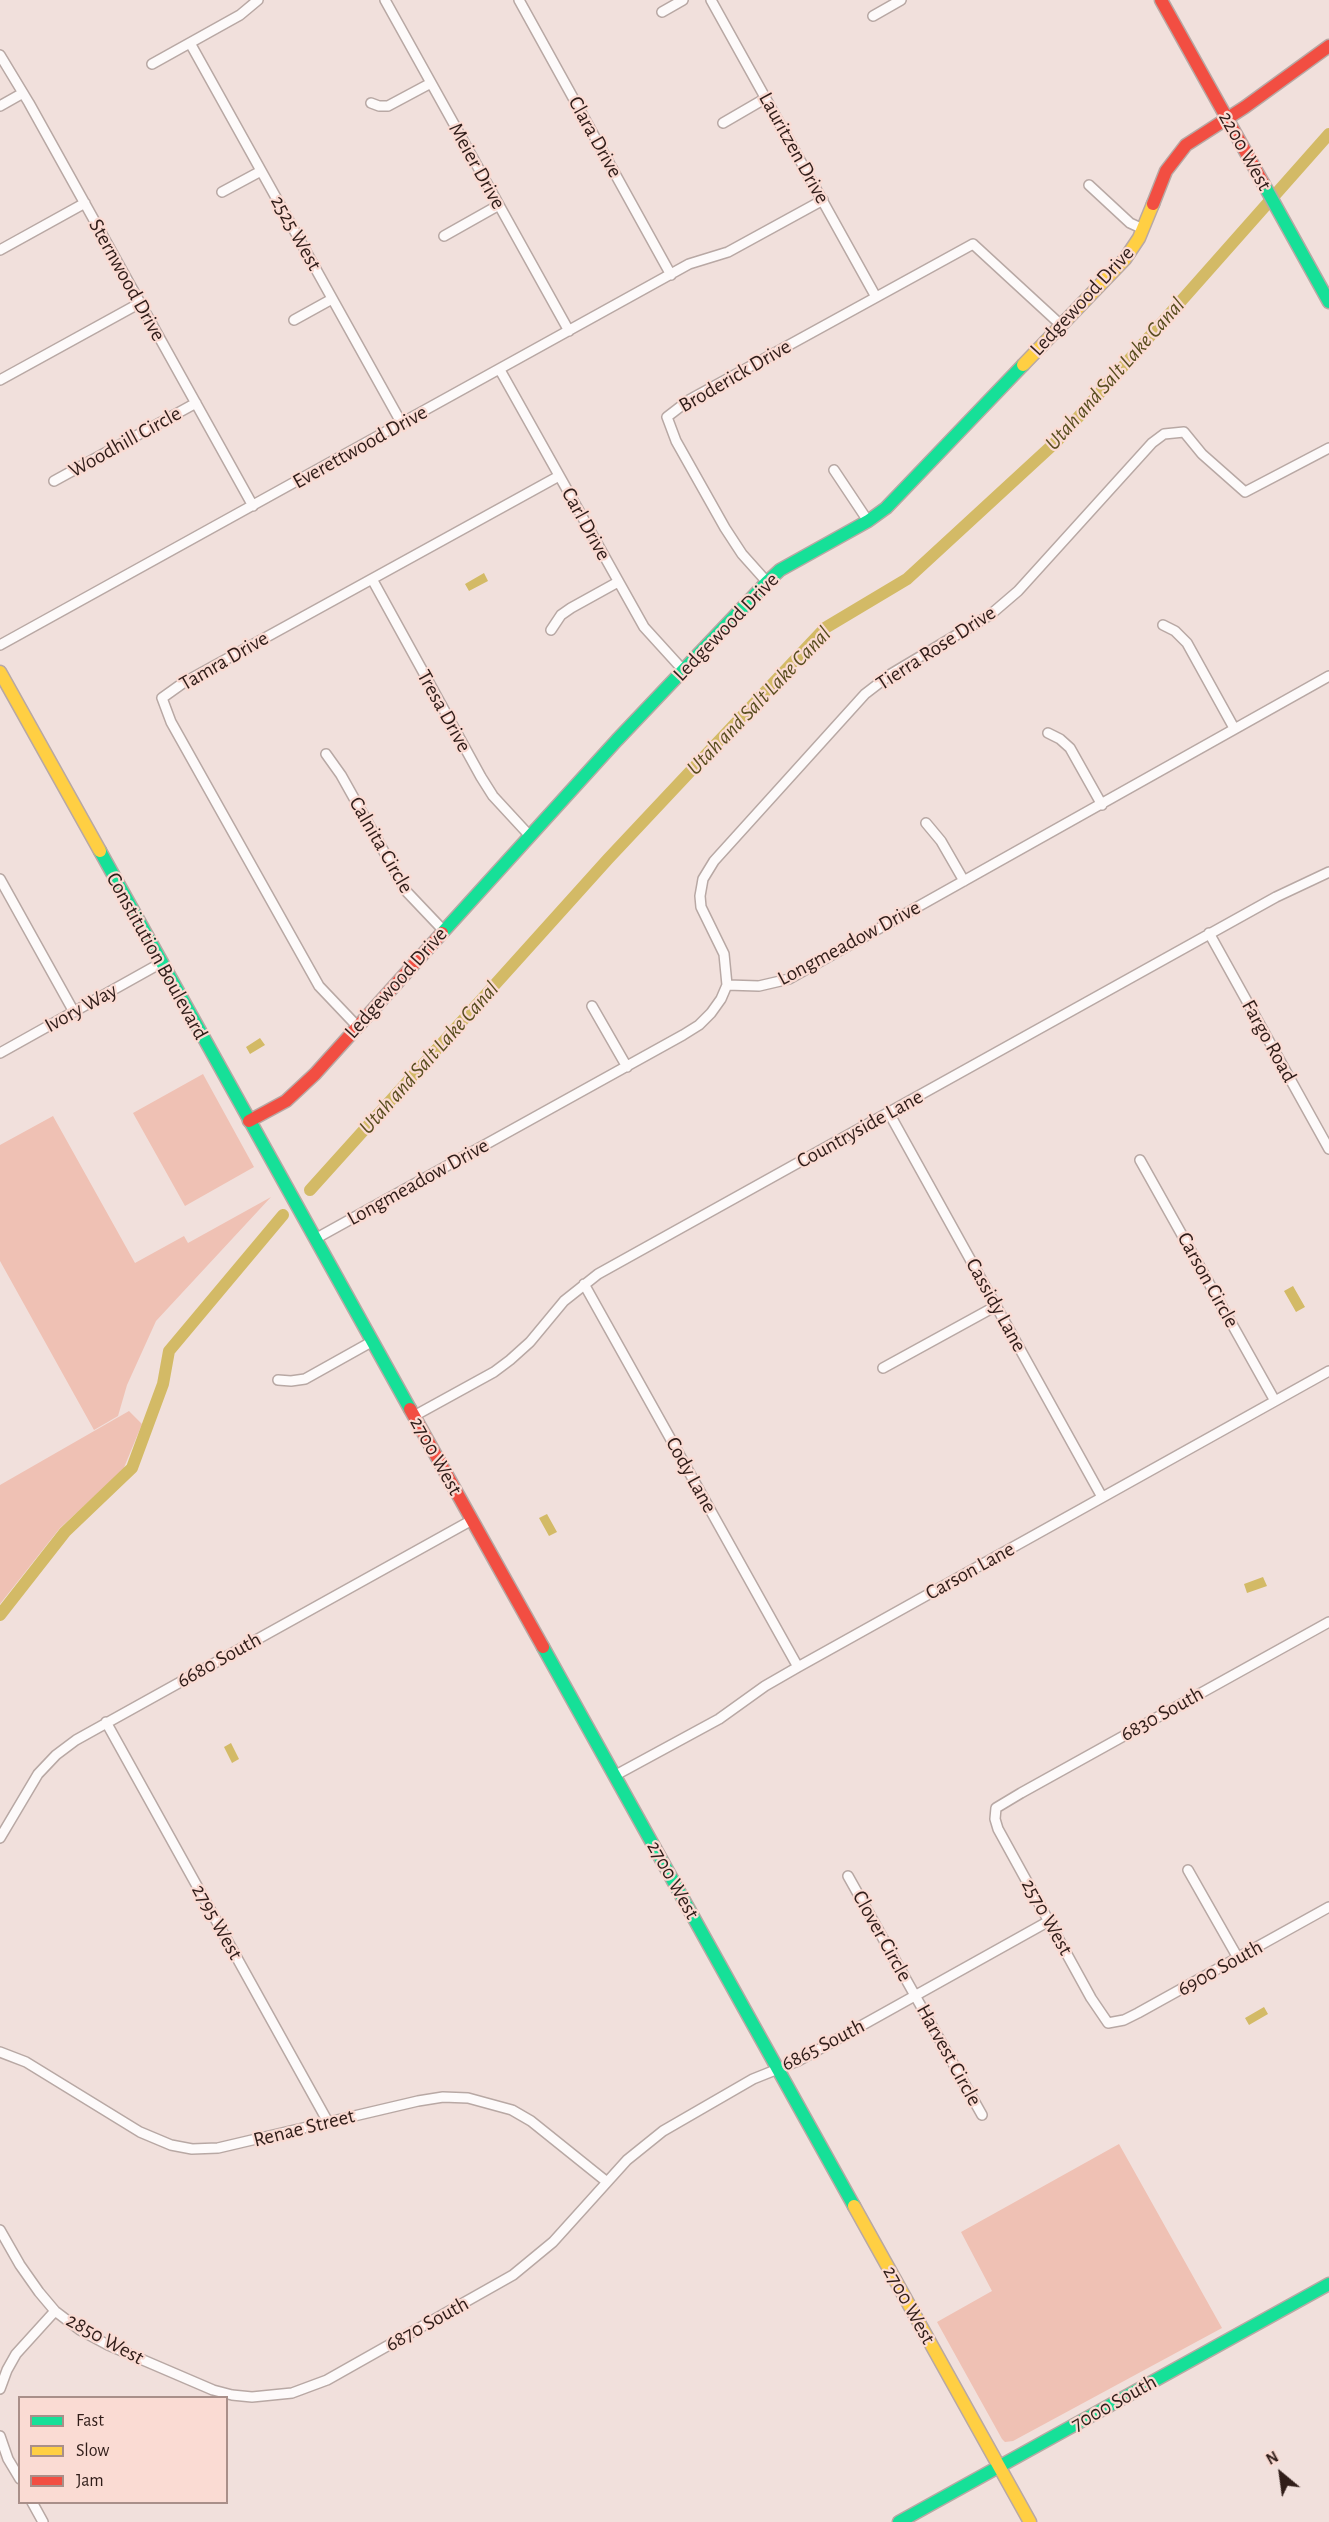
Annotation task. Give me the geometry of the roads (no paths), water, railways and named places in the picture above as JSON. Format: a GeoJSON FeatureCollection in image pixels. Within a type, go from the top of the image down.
{"type":"FeatureCollection","features":[{"type":"Feature","properties":{"kind":"main road","name":"2200 West"},"geometry":{"type":"LineString","coordinates":[[1161,0],[1329,302]]}},
{"type":"Feature","properties":{"kind":"main road","name":"Ledgewood Drive"},"geometry":{"type":"LineString","coordinates":[[249,1121],[297,1092],[530,835],[766,582],[789,565],[868,521],[886,508],[1125,259],[1134,248],[1143,229],[1166,171],[1186,145],[1329,46]]}},
{"type":"Feature","properties":{"kind":"main road","name":"Constitution Boulevard"},"geometry":{"type":"LineString","coordinates":[[0,672],[315,1239]]}},
{"type":"Feature","properties":{"kind":"main road","name":"2700 West"},"geometry":{"type":"LineString","coordinates":[[315,1239],[1030,2522]]}},
{"type":"Feature","properties":{"kind":"main road","name":"7000 South"},"geometry":{"type":"LineString","coordinates":[[899,2522],[1329,2284]]}},
{"type":"Feature","properties":{"kind":"street"},"geometry":{"type":"LineString","coordinates":[[152,64],[240,15],[258,0]]}},
{"type":"Feature","properties":{"kind":"street","name":"Meier Drive"},"geometry":{"type":"LineString","coordinates":[[385,0],[569,331]]}},
{"type":"Feature","properties":{"kind":"street","name":"Clara Drive"},"geometry":{"type":"LineString","coordinates":[[519,0],[671,275]]}},
{"type":"Feature","properties":{"kind":"street"},"geometry":{"type":"LineString","coordinates":[[662,12],[683,0]]}},
{"type":"Feature","properties":{"kind":"street","name":"Lauritzen Drive"},"geometry":{"type":"LineString","coordinates":[[711,0],[876,297]]}},
{"type":"Feature","properties":{"kind":"street"},"geometry":{"type":"LineString","coordinates":[[873,16],[901,0]]}},
{"type":"Feature","properties":{"kind":"street","name":"2525 West"},"geometry":{"type":"LineString","coordinates":[[190,43],[402,424]]}},
{"type":"Feature","properties":{"kind":"street","name":"Sternwood Drive"},"geometry":{"type":"LineString","coordinates":[[0,55],[253,506]]}},
{"type":"Feature","properties":{"kind":"street"},"geometry":{"type":"LineString","coordinates":[[371,103],[388,106],[431,83]]}},
{"type":"Feature","properties":{"kind":"street"},"geometry":{"type":"LineString","coordinates":[[0,106],[23,93]]}},
{"type":"Feature","properties":{"kind":"street"},"geometry":{"type":"LineString","coordinates":[[723,123],[766,98]]}},
{"type":"Feature","properties":{"kind":"street"},"geometry":{"type":"LineString","coordinates":[[222,192],[261,171]]}},
{"type":"Feature","properties":{"kind":"street"},"geometry":{"type":"LineString","coordinates":[[1089,185],[1130,223],[1143,229]]}},
{"type":"Feature","properties":{"kind":"street","name":"Everettwood Drive"},"geometry":{"type":"LineString","coordinates":[[0,645],[689,264],[722,255],[823,200]]}},
{"type":"Feature","properties":{"kind":"street"},"geometry":{"type":"LineString","coordinates":[[0,250],[84,203]]}},
{"type":"Feature","properties":{"kind":"street"},"geometry":{"type":"LineString","coordinates":[[444,236],[499,205]]}},
{"type":"Feature","properties":{"kind":"street","name":"Broderick Drive"},"geometry":{"type":"LineString","coordinates":[[766,582],[729,535],[676,441],[667,417],[688,400],[973,244],[1061,325]]}},
{"type":"Feature","properties":{"kind":"street"},"geometry":{"type":"LineString","coordinates":[[294,320],[332,299]]}},
{"type":"Feature","properties":{"kind":"street"},"geometry":{"type":"LineString","coordinates":[[0,380],[140,303]]}},
{"type":"Feature","properties":{"kind":"street","name":"Carl Drive"},"geometry":{"type":"LineString","coordinates":[[500,370],[648,632],[684,670]]}},
{"type":"Feature","properties":{"kind":"street","name":"Woodhill Circle"},"geometry":{"type":"LineString","coordinates":[[54,481],[196,403]]}},
{"type":"Feature","properties":{"kind":"street","name":"Tierra Rose Drive"},"geometry":{"type":"LineString","coordinates":[[727,985],[724,954],[701,907],[703,879],[714,861],[866,694],[891,674],[990,615],[1018,591],[1152,443],[1164,434],[1184,432],[1202,454],[1245,492],[1329,448]]}},
{"type":"Feature","properties":{"kind":"street"},"geometry":{"type":"LineString","coordinates":[[834,470],[868,521]]}},
{"type":"Feature","properties":{"kind":"street","name":"Tamra Drive"},"geometry":{"type":"LineString","coordinates":[[357,1026],[319,986],[171,722],[162,699],[183,683],[560,476]]}},
{"type":"Feature","properties":{"kind":"street","name":"Tresa Drive"},"geometry":{"type":"LineString","coordinates":[[372,579],[481,777],[493,796],[530,835]]}},
{"type":"Feature","properties":{"kind":"street"},"geometry":{"type":"LineString","coordinates":[[551,630],[555,622],[566,612],[618,582]]}},
{"type":"Feature","properties":{"kind":"street"},"geometry":{"type":"LineString","coordinates":[[1163,625],[1175,631],[1187,643],[1234,728]]}},
{"type":"Feature","properties":{"kind":"street","name":"Longmeadow Drive"},"geometry":{"type":"LineString","coordinates":[[315,1239],[699,1025],[722,999],[727,985],[759,986],[789,979],[1329,676]]}},
{"type":"Feature","properties":{"kind":"street"},"geometry":{"type":"LineString","coordinates":[[1048,733],[1060,739],[1070,748],[1102,805]]}},
{"type":"Feature","properties":{"kind":"street","name":"Calnita Circle"},"geometry":{"type":"LineString","coordinates":[[326,754],[341,775],[406,891],[444,931]]}},
{"type":"Feature","properties":{"kind":"street"},"geometry":{"type":"LineString","coordinates":[[926,823],[941,841],[964,881]]}},
{"type":"Feature","properties":{"kind":"street","name":"Countryside Lane"},"geometry":{"type":"LineString","coordinates":[[414,1416],[494,1372],[510,1360],[530,1342],[564,1301],[584,1284],[1209,933],[1275,897],[1329,872]]}},
{"type":"Feature","properties":{"kind":"street"},"geometry":{"type":"LineString","coordinates":[[0,879],[74,1012]]}},
{"type":"Feature","properties":{"kind":"street","name":"Fargo Road"},"geometry":{"type":"LineString","coordinates":[[1209,933],[1329,1149]]}},
{"type":"Feature","properties":{"kind":"street","name":"Ivory Way"},"geometry":{"type":"LineString","coordinates":[[0,1053],[161,963]]}},
{"type":"Feature","properties":{"kind":"street"},"geometry":{"type":"LineString","coordinates":[[592,1006],[627,1067]]}},
{"type":"Feature","properties":{"kind":"street","name":"Cassidy Lane"},"geometry":{"type":"LineString","coordinates":[[889,1113],[1102,1497]]}},
{"type":"Feature","properties":{"kind":"street","name":"Carson Circle"},"geometry":{"type":"LineString","coordinates":[[1140,1160],[1275,1401]]}},
{"type":"Feature","properties":{"kind":"street","name":"Cody Lane"},"geometry":{"type":"LineString","coordinates":[[584,1284],[798,1667]]}},
{"type":"Feature","properties":{"kind":"street"},"geometry":{"type":"LineString","coordinates":[[883,1368],[996,1306]]}},
{"type":"Feature","properties":{"kind":"street"},"geometry":{"type":"LineString","coordinates":[[278,1380],[305,1379],[373,1341]]}},
{"type":"Feature","properties":{"kind":"street","name":"Carson Lane"},"geometry":{"type":"LineString","coordinates":[[614,1776],[718,1719],[765,1686],[798,1667],[1329,1371]]}},
{"type":"Feature","properties":{"kind":"street","name":"6680 South"},"geometry":{"type":"LineString","coordinates":[[0,1838],[38,1774],[69,1745],[106,1722],[472,1520]]}},
{"type":"Feature","properties":{"kind":"street","name":"6830 South"},"geometry":{"type":"LineString","coordinates":[[996,1808],[1329,1622]]}},
{"type":"Feature","properties":{"kind":"street","name":"2795 West"},"geometry":{"type":"LineString","coordinates":[[106,1722],[328,2122]]}},
{"type":"Feature","properties":{"kind":"street","name":"2570 West"},"geometry":{"type":"LineString","coordinates":[[996,1808],[995,1819],[998,1829],[1100,2013],[1108,2023]]}},
{"type":"Feature","properties":{"kind":"street"},"geometry":{"type":"LineString","coordinates":[[1188,1870],[1238,1958]]}},
{"type":"Feature","properties":{"kind":"street","name":"Clover Circle"},"geometry":{"type":"LineString","coordinates":[[848,1876],[915,1996]]}},
{"type":"Feature","properties":{"kind":"street","name":"6900 South"},"geometry":{"type":"LineString","coordinates":[[1108,2023],[1124,2020],[1329,1907]]}},
{"type":"Feature","properties":{"kind":"street","name":"6865 South"},"geometry":{"type":"LineString","coordinates":[[607,2182],[643,2144],[663,2131],[753,2079],[798,2061],[1049,1921]]}},
{"type":"Feature","properties":{"kind":"street","name":"Harvest Circle"},"geometry":{"type":"LineString","coordinates":[[915,1996],[982,2115]]}},
{"type":"Feature","properties":{"kind":"street","name":"Renae Street"},"geometry":{"type":"LineString","coordinates":[[0,2052],[26,2062],[140,2132],[171,2145],[192,2149],[219,2148],[418,2101],[443,2097],[468,2098],[512,2110],[531,2121],[607,2182]]}},
{"type":"Feature","properties":{"kind":"street","name":"6870 South"},"geometry":{"type":"LineString","coordinates":[[213,2390],[232,2395],[272,2396],[310,2388],[327,2380],[513,2276],[553,2242],[607,2182]]}},
{"type":"Feature","properties":{"kind":"street","name":"2850 West"},"geometry":{"type":"LineString","coordinates":[[0,2230],[20,2265],[55,2311],[80,2330],[108,2345],[213,2390]]}},
{"type":"Feature","properties":{"kind":"street"},"geometry":{"type":"LineString","coordinates":[[0,2389],[16,2354],[55,2311]]}},
{"type":"Feature","properties":{"kind":"street"},"geometry":{"type":"LineString","coordinates":[[0,2436],[8,2459],[18,2476]]}},
{"type":"Feature","properties":{"kind":"street"},"geometry":{"type":"LineString","coordinates":[[33,2504],[43,2522]]}},
{"type":"Feature","properties":{"kind":"waterway","name":"Utah and Salt Lake Canal"},"geometry":{"type":"LineString","coordinates":[[310,1190],[608,859],[825,628],[907,579],[1058,440],[1329,134]]}},
{"type":"Feature","properties":{"kind":"waterway","name":"Utah and Salt Lake Canal"},"geometry":{"type":"LineString","coordinates":[[0,1615],[65,1532],[132,1468],[163,1384],[169,1351],[283,1215]]}}]}
